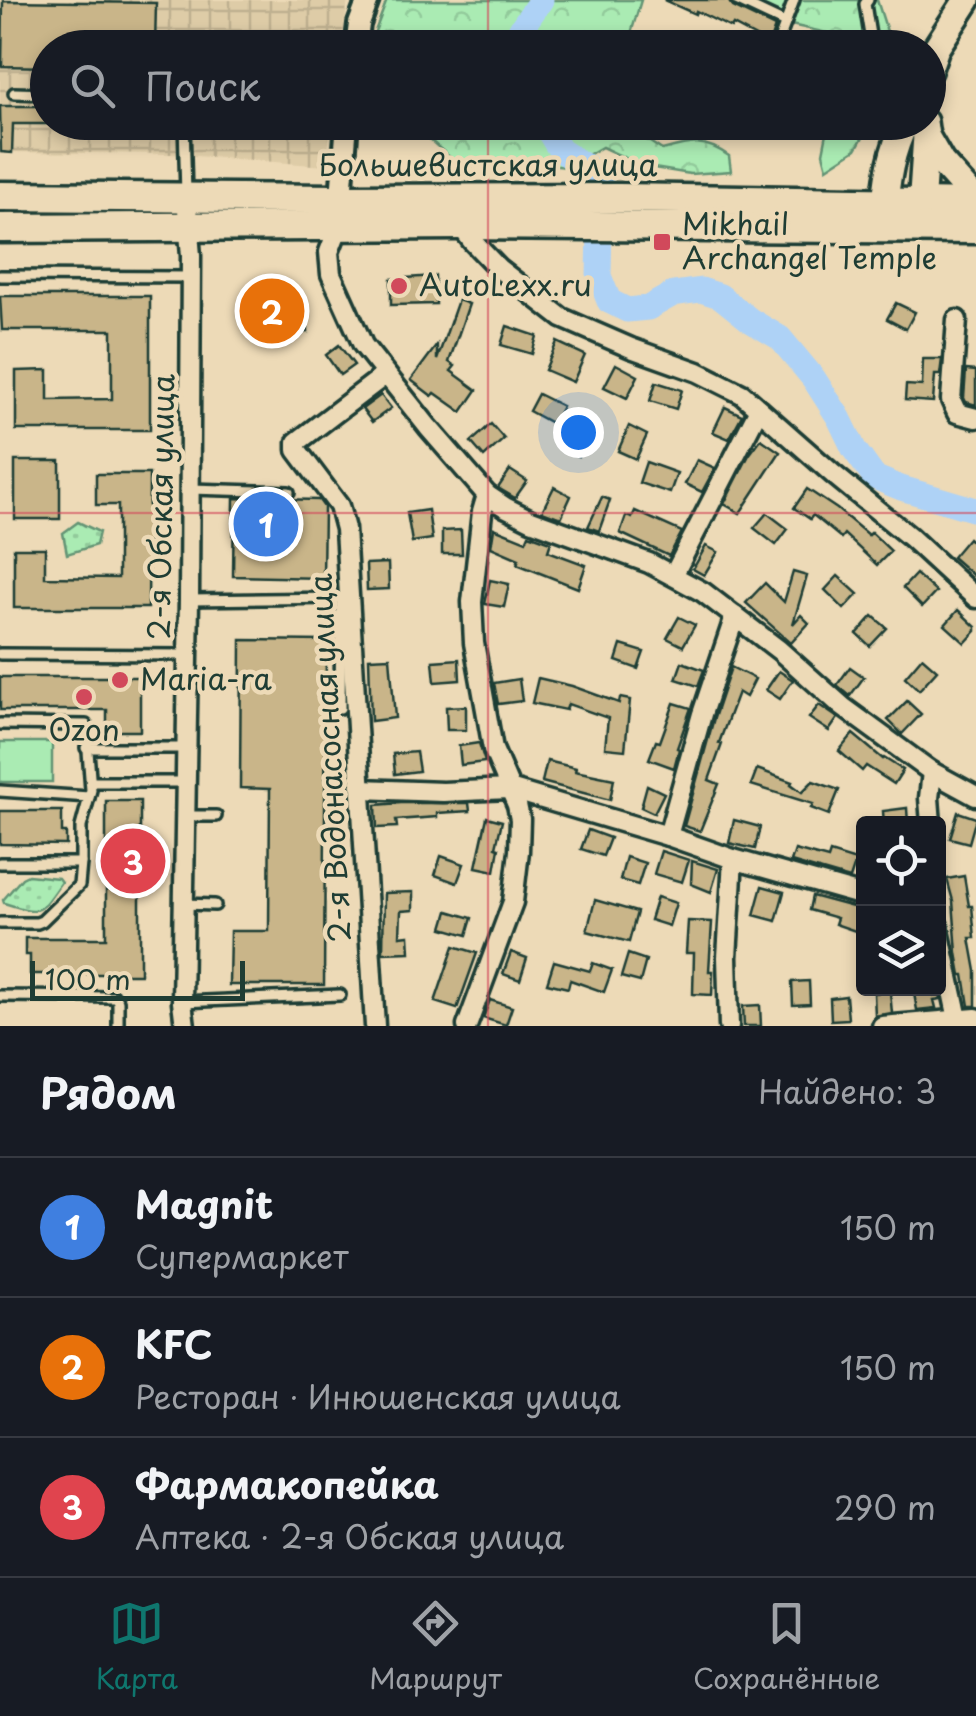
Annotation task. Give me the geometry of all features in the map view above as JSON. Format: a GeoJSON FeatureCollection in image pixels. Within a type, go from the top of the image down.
{"type":"FeatureCollection","features":[{"type":"Feature","properties":{"kind":"highway","name":"Большевистская улица"},"geometry":{"type":"LineString","coordinates":[[0,196],[186,197],[460,225],[566,212]]}},
{"type":"Feature","properties":{"kind":"highway","name":"Большевистская улица"},"geometry":{"type":"LineString","coordinates":[[618,212],[839,201],[884,214]]}},
{"type":"Feature","properties":{"kind":"highway","name":"Большевистская улица"},"geometry":{"type":"LineString","coordinates":[[921,215],[976,203]]}},
{"type":"Feature","properties":{"kind":"highway","name":"Большевистская улица"},"geometry":{"type":"LineString","coordinates":[[0,228],[190,228],[340,213],[618,212],[921,215],[976,230]]}},
{"type":"Feature","properties":{"kind":"main road"},"geometry":{"type":"LineString","coordinates":[[946,33],[967,0]]}},
{"type":"Feature","properties":{"kind":"main road"},"geometry":{"type":"LineString","coordinates":[[884,214],[897,140]]}},
{"type":"Feature","properties":{"kind":"main road"},"geometry":{"type":"LineString","coordinates":[[919,140],[921,215]]}},
{"type":"Feature","properties":{"kind":"main road"},"geometry":{"type":"LineString","coordinates":[[927,140],[976,203]]}},
{"type":"Feature","properties":{"kind":"main road"},"geometry":{"type":"LineString","coordinates":[[839,201],[876,182],[891,166]]}},
{"type":"Feature","properties":{"kind":"street"},"geometry":{"type":"LineString","coordinates":[[358,30],[368,0]]}},
{"type":"Feature","properties":{"kind":"street"},"geometry":{"type":"LineString","coordinates":[[345,140],[340,213],[329,252],[331,274],[363,344],[487,495],[531,520],[649,563],[704,592],[843,706],[932,772],[976,796]]}},
{"type":"Feature","properties":{"kind":"street","name":"2-я Обская улица"},"geometry":{"type":"LineString","coordinates":[[184,1026],[191,277],[186,197]]}},
{"type":"Feature","properties":{"kind":"street"},"geometry":{"type":"LineString","coordinates":[[460,225],[498,268],[562,318],[698,372],[742,394],[976,598]]}},
{"type":"Feature","properties":{"kind":"street"},"geometry":{"type":"LineString","coordinates":[[957,320],[950,400],[957,413],[976,418]]}},
{"type":"Feature","properties":{"kind":"street","name":"2-я Водонасосная улица"},"geometry":{"type":"LineString","coordinates":[[374,1026],[345,529],[338,506],[297,450],[297,442],[385,375]]}},
{"type":"Feature","properties":{"kind":"street"},"geometry":{"type":"LineString","coordinates":[[674,574],[759,409]]}},
{"type":"Feature","properties":{"kind":"street"},"geometry":{"type":"LineString","coordinates":[[467,1026],[512,902],[520,818],[493,749],[474,643],[476,556],[487,495]]}},
{"type":"Feature","properties":{"kind":"street"},"geometry":{"type":"LineString","coordinates":[[668,836],[702,714],[735,616]]}},
{"type":"Feature","properties":{"kind":"street"},"geometry":{"type":"LineString","coordinates":[[930,816],[932,772]]}},
{"type":"Feature","properties":{"kind":"street"},"geometry":{"type":"LineString","coordinates":[[360,789],[510,789],[856,894]]}},
{"type":"Feature","properties":{"kind":"street"},"geometry":{"type":"LineString","coordinates":[[729,1026],[727,956],[734,859]]}},
{"type":"Feature","properties":{"kind":"street"},"geometry":{"type":"LineString","coordinates":[[882,1026],[967,1018],[946,951]]}},
{"type":"Feature","properties":{"kind":"lane"},"geometry":{"type":"LineString","coordinates":[[736,0],[785,23]]}},
{"type":"Feature","properties":{"kind":"lane"},"geometry":{"type":"LineString","coordinates":[[782,30],[794,0]]}},
{"type":"Feature","properties":{"kind":"lane"},"geometry":{"type":"LineString","coordinates":[[945,30],[950,0]]}},
{"type":"Feature","properties":{"kind":"lane"},"geometry":{"type":"LineString","coordinates":[[865,1],[869,30]]}},
{"type":"Feature","properties":{"kind":"lane"},"geometry":{"type":"LineString","coordinates":[[14,93],[30,93]]}},
{"type":"Feature","properties":{"kind":"lane"},"geometry":{"type":"LineString","coordinates":[[184,140],[186,197]]}},
{"type":"Feature","properties":{"kind":"lane"},"geometry":{"type":"LineString","coordinates":[[0,276],[191,277]]}},
{"type":"Feature","properties":{"kind":"lane"},"geometry":{"type":"LineString","coordinates":[[190,489],[289,492]]}},
{"type":"Feature","properties":{"kind":"lane"},"geometry":{"type":"LineString","coordinates":[[189,600],[341,598],[340,708]]}},
{"type":"Feature","properties":{"kind":"lane"},"geometry":{"type":"LineString","coordinates":[[0,654],[188,655]]}},
{"type":"Feature","properties":{"kind":"lane"},"geometry":{"type":"LineString","coordinates":[[0,724],[84,724],[92,782],[81,826],[80,882],[42,921],[0,923]]}},
{"type":"Feature","properties":{"kind":"lane"},"geometry":{"type":"LineString","coordinates":[[86,748],[186,748]]}},
{"type":"Feature","properties":{"kind":"lane"},"geometry":{"type":"LineString","coordinates":[[92,782],[186,782]]}},
{"type":"Feature","properties":{"kind":"lane"},"geometry":{"type":"LineString","coordinates":[[0,791],[89,797]]}},
{"type":"Feature","properties":{"kind":"lane"},"geometry":{"type":"LineString","coordinates":[[185,816],[216,816]]}},
{"type":"Feature","properties":{"kind":"lane"},"geometry":{"type":"LineString","coordinates":[[0,863],[81,863]]}},
{"type":"Feature","properties":{"kind":"lane"},"geometry":{"type":"LineString","coordinates":[[183,904],[214,905]]}},
{"type":"Feature","properties":{"kind":"lane"},"geometry":{"type":"LineString","coordinates":[[182,1002],[340,995]]}},
{"type":"Feature","properties":{"kind":"lane"},"geometry":{"type":"LineString","coordinates":[[0,996],[114,997],[118,1001],[118,1026]]}},
{"type":"Feature","properties":{"kind":"shaded area"},"geometry":{"type":"Polygon","coordinates":[[[0,0],[348,0],[344,30],[30,30],[30,140],[329,140],[326,166],[170,154],[0,152],[0,0]]]}},
{"type":"Feature","properties":{"kind":"green space"},"geometry":{"type":"Polygon","coordinates":[[[387,0],[641,0],[632,30],[376,30],[387,0]]]}},
{"type":"Feature","properties":{"kind":"green space"},"geometry":{"type":"Polygon","coordinates":[[[755,0],[877,0],[887,30],[814,30],[791,25],[755,0]]]}},
{"type":"Feature","properties":{"kind":"green space"},"geometry":{"type":"Polygon","coordinates":[[[430,140],[647,140],[662,150],[697,143],[729,156],[731,171],[690,174],[642,166],[602,147],[567,167],[499,160],[463,169],[430,140]]]}},
{"type":"Feature","properties":{"kind":"green space"},"geometry":{"type":"Polygon","coordinates":[[[826,140],[861,140],[856,149],[827,168],[823,153],[826,140]]]}},
{"type":"Feature","properties":{"kind":"green space"},"geometry":{"type":"Polygon","coordinates":[[[78,522],[99,532],[96,545],[67,554],[63,533],[78,522]]]}},
{"type":"Feature","properties":{"kind":"green space"},"geometry":{"type":"Polygon","coordinates":[[[0,742],[52,742],[52,782],[0,782],[0,742]]]}},
{"type":"Feature","properties":{"kind":"green space"},"geometry":{"type":"Polygon","coordinates":[[[28,875],[58,878],[61,882],[38,909],[4,903],[3,900],[28,875]]]}},
{"type":"Feature","properties":{"kind":"building"},"geometry":{"type":"Polygon","coordinates":[[[664,0],[728,0],[733,7],[775,27],[742,30],[696,11],[695,14],[664,0]]]}},
{"type":"Feature","properties":{"kind":"building"},"geometry":{"type":"Polygon","coordinates":[[[3,1],[156,3],[155,30],[30,30],[30,67],[2,66],[3,1]]]}},
{"type":"Feature","properties":{"kind":"building"},"geometry":{"type":"Polygon","coordinates":[[[0,106],[30,106],[30,124],[13,124],[12,153],[1,152],[0,106]]]}},
{"type":"Feature","properties":{"kind":"building"},"geometry":{"type":"Polygon","coordinates":[[[435,276],[436,304],[391,305],[391,279],[435,276]]]}},
{"type":"Feature","properties":{"kind":"building"},"geometry":{"type":"Polygon","coordinates":[[[285,283],[286,311],[307,310],[308,332],[252,335],[250,285],[285,283]]]}},
{"type":"Feature","properties":{"kind":"building"},"geometry":{"type":"Polygon","coordinates":[[[0,296],[150,296],[150,430],[16,430],[16,371],[48,370],[48,400],[112,399],[112,330],[2,330],[0,296]]]}},
{"type":"Feature","properties":{"kind":"building"},"geometry":{"type":"Polygon","coordinates":[[[458,300],[469,304],[449,362],[455,366],[451,371],[477,390],[462,412],[411,380],[437,345],[437,360],[458,300]]]}},
{"type":"Feature","properties":{"kind":"building"},"geometry":{"type":"Polygon","coordinates":[[[896,303],[915,312],[906,329],[887,319],[896,303]]]}},
{"type":"Feature","properties":{"kind":"building"},"geometry":{"type":"Polygon","coordinates":[[[507,326],[537,336],[532,354],[501,345],[507,326]]]}},
{"type":"Feature","properties":{"kind":"building"},"geometry":{"type":"Polygon","coordinates":[[[557,342],[585,355],[573,382],[545,370],[557,342]]]}},
{"type":"Feature","properties":{"kind":"building"},"geometry":{"type":"Polygon","coordinates":[[[339,345],[354,365],[340,375],[326,355],[339,345]]]}},
{"type":"Feature","properties":{"kind":"building"},"geometry":{"type":"Polygon","coordinates":[[[923,359],[942,359],[940,375],[935,375],[933,402],[905,400],[906,385],[922,386],[923,359]]]}},
{"type":"Feature","properties":{"kind":"building"},"geometry":{"type":"Polygon","coordinates":[[[616,364],[638,376],[627,398],[604,387],[616,364]]]}},
{"type":"Feature","properties":{"kind":"building"},"geometry":{"type":"Polygon","coordinates":[[[966,370],[976,371],[976,405],[964,398],[966,370]]]}},
{"type":"Feature","properties":{"kind":"building"},"geometry":{"type":"Polygon","coordinates":[[[656,382],[682,390],[676,409],[650,401],[656,382]]]}},
{"type":"Feature","properties":{"kind":"building"},"geometry":{"type":"Polygon","coordinates":[[[538,394],[562,406],[553,424],[529,411],[538,394]]]}},
{"type":"Feature","properties":{"kind":"building"},"geometry":{"type":"Polygon","coordinates":[[[381,395],[391,408],[372,422],[362,409],[381,395]]]}},
{"type":"Feature","properties":{"kind":"building"},"geometry":{"type":"Polygon","coordinates":[[[725,407],[742,415],[729,439],[713,432],[725,407]]]}},
{"type":"Feature","properties":{"kind":"building"},"geometry":{"type":"Polygon","coordinates":[[[491,424],[504,439],[484,457],[471,442],[491,424]]]}},
{"type":"Feature","properties":{"kind":"building"},"geometry":{"type":"Polygon","coordinates":[[[629,426],[647,435],[636,459],[618,451],[629,426]]]}},
{"type":"Feature","properties":{"kind":"building"},"geometry":{"type":"Polygon","coordinates":[[[573,429],[588,436],[578,456],[564,449],[573,429]]]}},
{"type":"Feature","properties":{"kind":"building"},"geometry":{"type":"Polygon","coordinates":[[[761,439],[780,452],[740,513],[724,504],[761,439]]]}},
{"type":"Feature","properties":{"kind":"building"},"geometry":{"type":"Polygon","coordinates":[[[697,460],[715,468],[702,492],[685,484],[697,460]]]}},
{"type":"Feature","properties":{"kind":"building"},"geometry":{"type":"Polygon","coordinates":[[[15,461],[60,461],[60,519],[15,519],[15,461]]]}},
{"type":"Feature","properties":{"kind":"building"},"geometry":{"type":"Polygon","coordinates":[[[646,462],[677,473],[670,493],[639,483],[646,462]]]}},
{"type":"Feature","properties":{"kind":"building"},"geometry":{"type":"Polygon","coordinates":[[[510,470],[527,481],[515,498],[498,488],[510,470]]]}},
{"type":"Feature","properties":{"kind":"building"},"geometry":{"type":"Polygon","coordinates":[[[96,474],[149,474],[148,608],[14,608],[14,548],[45,548],[45,577],[118,578],[118,505],[96,505],[96,474]]]}},
{"type":"Feature","properties":{"kind":"building"},"geometry":{"type":"Polygon","coordinates":[[[554,487],[571,496],[561,518],[542,511],[554,487]]]}},
{"type":"Feature","properties":{"kind":"building"},"geometry":{"type":"Polygon","coordinates":[[[807,489],[868,535],[871,532],[891,551],[877,565],[844,534],[841,538],[813,515],[810,519],[794,508],[807,489]]]}},
{"type":"Feature","properties":{"kind":"building"},"geometry":{"type":"Polygon","coordinates":[[[602,497],[610,500],[599,531],[588,527],[602,497]]]}},
{"type":"Feature","properties":{"kind":"building"},"geometry":{"type":"Polygon","coordinates":[[[234,498],[319,500],[324,507],[323,578],[233,576],[234,498]]]}},
{"type":"Feature","properties":{"kind":"building"},"geometry":{"type":"Polygon","coordinates":[[[428,510],[432,539],[412,542],[407,513],[428,510]]]}},
{"type":"Feature","properties":{"kind":"building"},"geometry":{"type":"Polygon","coordinates":[[[635,511],[682,532],[669,556],[620,533],[626,516],[632,518],[635,511]]]}},
{"type":"Feature","properties":{"kind":"building"},"geometry":{"type":"Polygon","coordinates":[[[767,513],[788,529],[776,545],[754,528],[767,513]]]}},
{"type":"Feature","properties":{"kind":"building"},"geometry":{"type":"Polygon","coordinates":[[[494,528],[526,541],[529,534],[551,542],[548,551],[586,565],[578,588],[517,564],[519,559],[491,547],[494,528]]]}},
{"type":"Feature","properties":{"kind":"building"},"geometry":{"type":"Polygon","coordinates":[[[461,530],[462,554],[442,554],[442,531],[461,530]]]}},
{"type":"Feature","properties":{"kind":"building"},"geometry":{"type":"Polygon","coordinates":[[[968,538],[976,546],[976,578],[952,557],[968,538]]]}},
{"type":"Feature","properties":{"kind":"building"},"geometry":{"type":"Polygon","coordinates":[[[706,546],[718,552],[704,575],[693,569],[706,546]]]}},
{"type":"Feature","properties":{"kind":"building"},"geometry":{"type":"Polygon","coordinates":[[[388,563],[389,589],[367,590],[366,564],[388,563]]]}},
{"type":"Feature","properties":{"kind":"building"},"geometry":{"type":"Polygon","coordinates":[[[793,572],[807,576],[793,624],[801,615],[809,623],[791,643],[746,603],[765,583],[784,602],[793,572]]]}},
{"type":"Feature","properties":{"kind":"building"},"geometry":{"type":"Polygon","coordinates":[[[916,574],[936,592],[922,607],[903,588],[916,574]]]}},
{"type":"Feature","properties":{"kind":"building"},"geometry":{"type":"Polygon","coordinates":[[[838,576],[858,594],[844,609],[825,590],[838,576]]]}},
{"type":"Feature","properties":{"kind":"building"},"geometry":{"type":"Polygon","coordinates":[[[490,580],[509,584],[504,607],[485,604],[490,580]]]}},
{"type":"Feature","properties":{"kind":"building"},"geometry":{"type":"Polygon","coordinates":[[[958,610],[976,627],[965,643],[945,625],[958,610]]]}},
{"type":"Feature","properties":{"kind":"building"},"geometry":{"type":"Polygon","coordinates":[[[873,616],[887,628],[870,646],[857,634],[873,616]]]}},
{"type":"Feature","properties":{"kind":"building"},"geometry":{"type":"Polygon","coordinates":[[[679,617],[695,625],[683,646],[667,638],[679,617]]]}},
{"type":"Feature","properties":{"kind":"building"},"geometry":{"type":"Polygon","coordinates":[[[241,640],[326,641],[324,985],[229,985],[230,931],[269,931],[270,789],[240,788],[241,640]]]}},
{"type":"Feature","properties":{"kind":"building"},"geometry":{"type":"Polygon","coordinates":[[[621,645],[644,652],[638,669],[616,661],[621,645]]]}},
{"type":"Feature","properties":{"kind":"building"},"geometry":{"type":"Polygon","coordinates":[[[390,657],[395,718],[371,721],[369,658],[390,657]]]}},
{"type":"Feature","properties":{"kind":"building"},"geometry":{"type":"Polygon","coordinates":[[[922,657],[937,670],[919,690],[905,677],[922,657]]]}},
{"type":"Feature","properties":{"kind":"building"},"geometry":{"type":"Polygon","coordinates":[[[459,659],[460,680],[435,682],[433,661],[459,659]]]}},
{"type":"Feature","properties":{"kind":"building"},"geometry":{"type":"Polygon","coordinates":[[[682,662],[704,670],[698,686],[676,679],[682,662]]]}},
{"type":"Feature","properties":{"kind":"building"},"geometry":{"type":"Polygon","coordinates":[[[731,667],[755,679],[746,697],[738,692],[719,743],[722,744],[709,780],[719,784],[700,831],[684,826],[731,667]]]}},
{"type":"Feature","properties":{"kind":"building"},"geometry":{"type":"Polygon","coordinates":[[[850,667],[864,677],[850,696],[837,685],[850,667]]]}},
{"type":"Feature","properties":{"kind":"building"},"geometry":{"type":"Polygon","coordinates":[[[779,671],[793,680],[780,699],[766,690],[779,671]]]}},
{"type":"Feature","properties":{"kind":"building"},"geometry":{"type":"Polygon","coordinates":[[[0,677],[140,677],[140,731],[107,731],[107,710],[0,710],[0,677]]]}},
{"type":"Feature","properties":{"kind":"building"},"geometry":{"type":"Polygon","coordinates":[[[538,678],[619,703],[620,698],[630,700],[625,750],[605,748],[608,718],[568,704],[566,710],[532,703],[538,678]]]}},
{"type":"Feature","properties":{"kind":"building"},"geometry":{"type":"Polygon","coordinates":[[[519,679],[522,701],[498,704],[494,683],[519,679]]]}},
{"type":"Feature","properties":{"kind":"building"},"geometry":{"type":"Polygon","coordinates":[[[907,701],[921,714],[902,734],[888,720],[907,701]]]}},
{"type":"Feature","properties":{"kind":"building"},"geometry":{"type":"Polygon","coordinates":[[[674,703],[691,708],[674,768],[649,759],[656,741],[660,742],[674,703]]]}},
{"type":"Feature","properties":{"kind":"building"},"geometry":{"type":"Polygon","coordinates":[[[819,705],[838,718],[829,731],[809,718],[819,705]]]}},
{"type":"Feature","properties":{"kind":"building"},"geometry":{"type":"Polygon","coordinates":[[[466,706],[466,730],[447,730],[446,707],[466,706]]]}},
{"type":"Feature","properties":{"kind":"building"},"geometry":{"type":"Polygon","coordinates":[[[853,734],[903,770],[894,784],[866,766],[862,771],[839,751],[853,734]]]}},
{"type":"Feature","properties":{"kind":"building"},"geometry":{"type":"Polygon","coordinates":[[[479,743],[485,762],[461,765],[459,746],[479,743]]]}},
{"type":"Feature","properties":{"kind":"building"},"geometry":{"type":"Polygon","coordinates":[[[416,752],[419,771],[395,774],[393,754],[416,752]]]}},
{"type":"Feature","properties":{"kind":"building"},"geometry":{"type":"Polygon","coordinates":[[[547,761],[614,779],[610,800],[542,782],[547,761]]]}},
{"type":"Feature","properties":{"kind":"building"},"geometry":{"type":"Polygon","coordinates":[[[757,769],[792,782],[802,792],[813,781],[839,790],[829,815],[811,808],[813,804],[751,785],[757,769]]]}},
{"type":"Feature","properties":{"kind":"building"},"geometry":{"type":"Polygon","coordinates":[[[647,785],[664,793],[654,813],[641,807],[647,785]]]}},
{"type":"Feature","properties":{"kind":"building"},"geometry":{"type":"Polygon","coordinates":[[[106,801],[140,801],[140,974],[30,974],[25,938],[106,938],[106,801]]]}},
{"type":"Feature","properties":{"kind":"building"},"geometry":{"type":"Polygon","coordinates":[[[469,803],[470,811],[396,820],[397,827],[377,828],[376,805],[469,803]]]}},
{"type":"Feature","properties":{"kind":"building"},"geometry":{"type":"Polygon","coordinates":[[[907,808],[908,816],[883,816],[883,811],[907,808]]]}},
{"type":"Feature","properties":{"kind":"building"},"geometry":{"type":"Polygon","coordinates":[[[0,811],[62,811],[66,845],[0,844],[0,811]]]}},
{"type":"Feature","properties":{"kind":"building"},"geometry":{"type":"Polygon","coordinates":[[[958,812],[976,818],[969,843],[950,838],[958,812]]]}},
{"type":"Feature","properties":{"kind":"building"},"geometry":{"type":"Polygon","coordinates":[[[487,817],[502,821],[495,871],[476,867],[487,817]]]}},
{"type":"Feature","properties":{"kind":"building"},"geometry":{"type":"Polygon","coordinates":[[[734,820],[760,827],[755,849],[729,843],[734,820]]]}},
{"type":"Feature","properties":{"kind":"building"},"geometry":{"type":"Polygon","coordinates":[[[588,830],[610,838],[603,856],[581,849],[588,830]]]}},
{"type":"Feature","properties":{"kind":"building"},"geometry":{"type":"Polygon","coordinates":[[[795,850],[828,859],[830,853],[856,861],[850,879],[791,862],[795,850]]]}},
{"type":"Feature","properties":{"kind":"building"},"geometry":{"type":"Polygon","coordinates":[[[661,851],[689,860],[682,882],[654,874],[661,851]]]}},
{"type":"Feature","properties":{"kind":"building"},"geometry":{"type":"Polygon","coordinates":[[[441,856],[464,864],[457,883],[435,875],[441,856]]]}},
{"type":"Feature","properties":{"kind":"building"},"geometry":{"type":"Polygon","coordinates":[[[626,857],[645,863],[638,885],[620,880],[626,857]]]}},
{"type":"Feature","properties":{"kind":"building"},"geometry":{"type":"Polygon","coordinates":[[[692,861],[718,869],[711,892],[691,884],[692,861]]]}},
{"type":"Feature","properties":{"kind":"building"},"geometry":{"type":"Polygon","coordinates":[[[964,876],[975,938],[970,938],[976,971],[976,1006],[969,1006],[961,975],[947,879],[964,876]]]}},
{"type":"Feature","properties":{"kind":"building"},"geometry":{"type":"Polygon","coordinates":[[[762,886],[784,892],[776,921],[754,915],[762,886]]]}},
{"type":"Feature","properties":{"kind":"building"},"geometry":{"type":"Polygon","coordinates":[[[413,892],[413,910],[401,911],[400,936],[409,935],[410,952],[383,953],[384,893],[413,892]]]}},
{"type":"Feature","properties":{"kind":"building"},"geometry":{"type":"Polygon","coordinates":[[[812,896],[856,908],[856,931],[835,924],[837,918],[809,910],[812,896]]]}},
{"type":"Feature","properties":{"kind":"building"},"geometry":{"type":"Polygon","coordinates":[[[657,897],[676,903],[669,926],[650,920],[657,897]]]}},
{"type":"Feature","properties":{"kind":"building"},"geometry":{"type":"Polygon","coordinates":[[[595,900],[637,912],[629,942],[587,931],[595,900]]]}},
{"type":"Feature","properties":{"kind":"building"},"geometry":{"type":"Polygon","coordinates":[[[448,911],[472,918],[467,935],[443,928],[448,911]]]}},
{"type":"Feature","properties":{"kind":"building"},"geometry":{"type":"Polygon","coordinates":[[[688,921],[712,922],[712,995],[693,994],[694,953],[686,953],[688,921]]]}},
{"type":"Feature","properties":{"kind":"building"},"geometry":{"type":"Polygon","coordinates":[[[454,946],[477,953],[457,1009],[435,1002],[454,946]]]}},
{"type":"Feature","properties":{"kind":"building"},"geometry":{"type":"Polygon","coordinates":[[[511,952],[527,958],[520,980],[503,974],[511,952]]]}},
{"type":"Feature","properties":{"kind":"building"},"geometry":{"type":"Polygon","coordinates":[[[628,954],[646,960],[640,982],[621,977],[628,954]]]}},
{"type":"Feature","properties":{"kind":"building"},"geometry":{"type":"Polygon","coordinates":[[[554,961],[590,971],[593,963],[612,970],[604,992],[570,980],[568,988],[547,983],[554,961]]]}},
{"type":"Feature","properties":{"kind":"building"},"geometry":{"type":"Polygon","coordinates":[[[809,981],[810,1004],[793,1005],[792,982],[809,981]]]}},
{"type":"Feature","properties":{"kind":"building"},"geometry":{"type":"Polygon","coordinates":[[[846,996],[848,1019],[831,1020],[830,998],[846,996]]]}},
{"type":"Feature","properties":{"kind":"building"},"geometry":{"type":"Polygon","coordinates":[[[874,996],[890,996],[892,1013],[875,1016],[874,996]]]}},
{"type":"Feature","properties":{"kind":"building"},"geometry":{"type":"Polygon","coordinates":[[[914,996],[940,996],[934,1000],[936,1008],[917,1010],[914,996]]]}},
{"type":"Feature","properties":{"kind":"building"},"geometry":{"type":"Polygon","coordinates":[[[490,1000],[512,1007],[506,1025],[483,1018],[490,1000]]]}},
{"type":"Feature","properties":{"kind":"building"},"geometry":{"type":"Polygon","coordinates":[[[760,1005],[761,1026],[744,1026],[743,1006],[760,1005]]]}},
{"type":"Feature","properties":{"kind":"waterway"},"geometry":{"type":"LineString","coordinates":[[520,30],[541,0]]}},
{"type":"Feature","properties":{"kind":"waterway"},"geometry":{"type":"LineString","coordinates":[[554,140],[560,150],[601,176],[599,276],[609,301],[627,310],[648,308],[673,294],[701,290],[720,296],[780,338],[814,379],[874,477],[976,510]]}},
{"type":"Feature","properties":{"kind":"place","name":"Mikhail Archangel Temple"},"geometry":{"type":"Point","coordinates":[662,242]}},
{"type":"Feature","properties":{"kind":"place","name":"AutoLexx.ru"},"geometry":{"type":"Point","coordinates":[399,286]}},
{"type":"Feature","properties":{"kind":"place","name":"KFC"},"geometry":{"type":"Point","coordinates":[272,311]}},
{"type":"Feature","properties":{"kind":"place","name":"Magnit"},"geometry":{"type":"Point","coordinates":[266,524]}},
{"type":"Feature","properties":{"kind":"place","name":"Maria-ra"},"geometry":{"type":"Point","coordinates":[120,680]}},
{"type":"Feature","properties":{"kind":"place","name":"Ozon"},"geometry":{"type":"Point","coordinates":[84,697]}},
{"type":"Feature","properties":{"kind":"place","name":"Фармакопейка"},"geometry":{"type":"Point","coordinates":[133,861]}}]}
